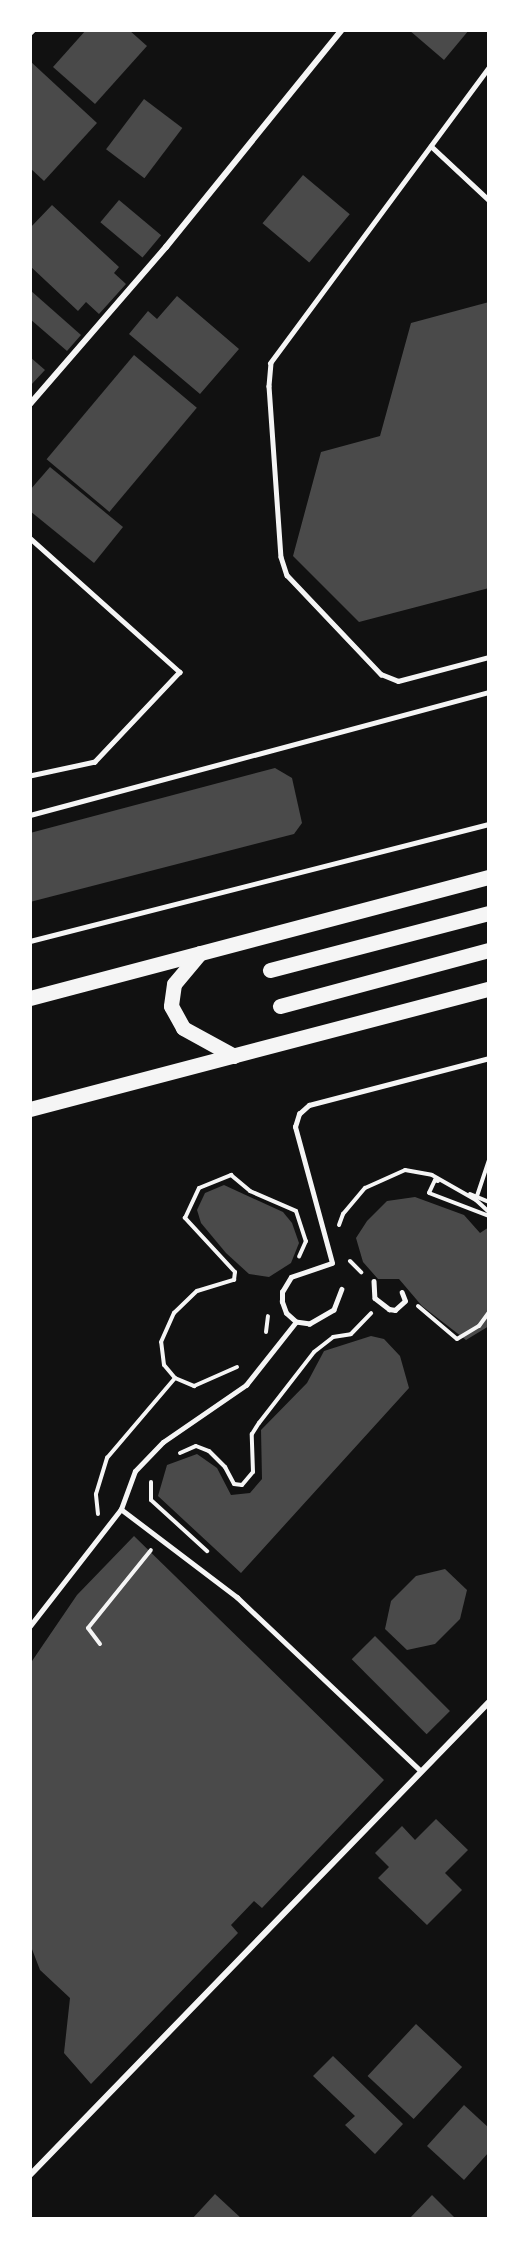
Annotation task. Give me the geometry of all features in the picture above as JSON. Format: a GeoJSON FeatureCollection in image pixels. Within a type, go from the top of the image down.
{"type":"FeatureCollection","features":[{"type":"Feature","properties":{"kind":"main road"},"geometry":{"type":"LineString","coordinates":[[30,998],[489,877]]}},
{"type":"Feature","properties":{"kind":"main road"},"geometry":{"type":"LineString","coordinates":[[270,970],[489,913]]}},
{"type":"Feature","properties":{"kind":"main road"},"geometry":{"type":"LineString","coordinates":[[280,1006],[489,950]]}},
{"type":"Feature","properties":{"kind":"main road"},"geometry":{"type":"LineString","coordinates":[[202,952],[174,984],[171,1006],[183,1029],[234,1056]]}},
{"type":"Feature","properties":{"kind":"main road"},"geometry":{"type":"LineString","coordinates":[[30,1109],[489,989]]}},
{"type":"Feature","properties":{"kind":"street"},"geometry":{"type":"LineString","coordinates":[[30,404],[166,247],[342,30]]}},
{"type":"Feature","properties":{"kind":"street"},"geometry":{"type":"LineString","coordinates":[[30,2175],[420,1770],[489,1702]]}},
{"type":"Feature","properties":{"kind":"lane"},"geometry":{"type":"LineString","coordinates":[[489,68],[271,363],[281,557],[287,575],[381,674],[398,681],[489,657]]}},
{"type":"Feature","properties":{"kind":"lane"},"geometry":{"type":"LineString","coordinates":[[431,146],[489,200]]}},
{"type":"Feature","properties":{"kind":"lane"},"geometry":{"type":"LineString","coordinates":[[30,538],[180,672],[95,762],[30,776]]}},
{"type":"Feature","properties":{"kind":"lane"},"geometry":{"type":"LineString","coordinates":[[30,815],[489,692]]}},
{"type":"Feature","properties":{"kind":"lane"},"geometry":{"type":"LineString","coordinates":[[30,941],[489,824]]}},
{"type":"Feature","properties":{"kind":"lane"},"geometry":{"type":"LineString","coordinates":[[342,1288],[339,1302],[327,1316],[310,1324],[296,1322],[286,1313],[282,1302],[285,1283],[299,1272],[332,1263],[295,1127],[299,1114],[309,1105],[489,1058]]}},
{"type":"Feature","properties":{"kind":"lane"},"geometry":{"type":"LineString","coordinates":[[374,1281],[375,1298],[380,1304],[395,1311],[405,1301],[402,1293]]}},
{"type":"Feature","properties":{"kind":"lane"},"geometry":{"type":"LineString","coordinates":[[30,1626],[121,1509],[135,1471],[163,1442],[246,1385],[296,1322]]}},
{"type":"Feature","properties":{"kind":"lane"},"geometry":{"type":"LineString","coordinates":[[121,1509],[237,1597],[420,1770]]}},
{"type":"Feature","properties":{"kind":"path"},"geometry":{"type":"LineString","coordinates":[[476,1198],[489,1160]]}},
{"type":"Feature","properties":{"kind":"path"},"geometry":{"type":"LineString","coordinates":[[338,1230],[343,1214],[365,1188],[405,1170],[432,1175],[455,1188]]}},
{"type":"Feature","properties":{"kind":"path"},"geometry":{"type":"LineString","coordinates":[[242,1364],[227,1375],[194,1386],[175,1378],[164,1365],[161,1342],[174,1313],[196,1291],[234,1280],[235,1272],[185,1218],[199,1188],[231,1175],[250,1191],[296,1211],[306,1240],[294,1267]]}},
{"type":"Feature","properties":{"kind":"path"},"geometry":{"type":"LineString","coordinates":[[489,1202],[435,1180],[429,1193],[489,1214]]}},
{"type":"Feature","properties":{"kind":"path"},"geometry":{"type":"LineString","coordinates":[[476,1198],[489,1214]]}},
{"type":"Feature","properties":{"kind":"path"},"geometry":{"type":"LineString","coordinates":[[347,1256],[352,1266],[374,1281]]}},
{"type":"Feature","properties":{"kind":"path"},"geometry":{"type":"LineString","coordinates":[[402,1293],[457,1339],[479,1326],[489,1312]]}},
{"type":"Feature","properties":{"kind":"path"},"geometry":{"type":"LineString","coordinates":[[177,1454],[196,1446],[209,1451],[225,1467],[234,1484],[242,1485],[253,1472],[252,1434],[259,1423],[314,1352],[333,1337],[351,1334],[380,1304]]}},
{"type":"Feature","properties":{"kind":"path"},"geometry":{"type":"LineString","coordinates":[[261,1341],[269,1312]]}},
{"type":"Feature","properties":{"kind":"path"},"geometry":{"type":"LineString","coordinates":[[99,1535],[96,1494],[107,1458],[175,1378]]}},
{"type":"Feature","properties":{"kind":"path"},"geometry":{"type":"LineString","coordinates":[[153,1476],[151,1500],[209,1553]]}},
{"type":"Feature","properties":{"kind":"path"},"geometry":{"type":"LineString","coordinates":[[100,1644],[88,1628],[175,1522]]}},
{"type":"Feature","properties":{"kind":"building"},"geometry":{"type":"Polygon","coordinates":[[[86,30],[129,30],[147,46],[95,104],[53,67],[86,30]]]}},
{"type":"Feature","properties":{"kind":"building"},"geometry":{"type":"Polygon","coordinates":[[[409,30],[469,30],[444,60],[409,30]]]}},
{"type":"Feature","properties":{"kind":"building"},"geometry":{"type":"Polygon","coordinates":[[[30,61],[97,123],[44,181],[30,168],[30,61]]]}},
{"type":"Feature","properties":{"kind":"building"},"geometry":{"type":"Polygon","coordinates":[[[144,99],[182,128],[144,178],[106,149],[144,99]]]}},
{"type":"Feature","properties":{"kind":"building"},"geometry":{"type":"Polygon","coordinates":[[[303,175],[350,214],[309,262],[263,223],[303,175]]]}},
{"type":"Feature","properties":{"kind":"building"},"geometry":{"type":"Polygon","coordinates":[[[119,200],[161,235],[142,258],[100,222],[119,200]]]}},
{"type":"Feature","properties":{"kind":"building"},"geometry":{"type":"Polygon","coordinates":[[[52,205],[119,267],[114,273],[126,284],[99,314],[86,302],[78,311],[30,266],[30,228],[52,205]]]}},
{"type":"Feature","properties":{"kind":"building"},"geometry":{"type":"Polygon","coordinates":[[[30,290],[81,335],[67,351],[30,319],[30,290]]]}},
{"type":"Feature","properties":{"kind":"building"},"geometry":{"type":"Polygon","coordinates":[[[177,296],[239,349],[200,394],[129,334],[148,311],[157,319],[177,296]]]}},
{"type":"Feature","properties":{"kind":"building"},"geometry":{"type":"Polygon","coordinates":[[[489,302],[489,588],[359,622],[293,556],[321,452],[380,436],[411,323],[489,302]]]}},
{"type":"Feature","properties":{"kind":"building"},"geometry":{"type":"Polygon","coordinates":[[[134,355],[197,408],[109,512],[47,459],[134,355]]]}},
{"type":"Feature","properties":{"kind":"building"},"geometry":{"type":"Polygon","coordinates":[[[30,357],[45,370],[30,386],[30,357]]]}},
{"type":"Feature","properties":{"kind":"building"},"geometry":{"type":"Polygon","coordinates":[[[50,467],[123,527],[94,563],[30,511],[30,490],[50,467]]]}},
{"type":"Feature","properties":{"kind":"building"},"geometry":{"type":"Polygon","coordinates":[[[275,768],[292,778],[302,823],[294,834],[30,902],[30,833],[275,768]]]}},
{"type":"Feature","properties":{"kind":"building"},"geometry":{"type":"Polygon","coordinates":[[[224,1185],[283,1212],[292,1223],[299,1243],[291,1263],[269,1277],[249,1274],[226,1253],[201,1223],[197,1210],[205,1193],[224,1185]]]}},
{"type":"Feature","properties":{"kind":"building"},"geometry":{"type":"Polygon","coordinates":[[[415,1197],[464,1215],[480,1233],[489,1227],[489,1326],[466,1340],[422,1306],[399,1279],[378,1279],[363,1262],[356,1238],[367,1221],[387,1201],[415,1197]]]}},
{"type":"Feature","properties":{"kind":"building"},"geometry":{"type":"Polygon","coordinates":[[[371,1336],[384,1339],[400,1356],[409,1388],[241,1573],[158,1496],[167,1465],[197,1454],[217,1468],[231,1495],[250,1493],[262,1479],[261,1430],[307,1383],[324,1351],[371,1336]]]}},
{"type":"Feature","properties":{"kind":"building"},"geometry":{"type":"Polygon","coordinates":[[[134,1536],[384,1780],[262,1908],[254,1901],[231,1925],[238,1933],[91,2084],[64,2053],[70,1998],[40,1970],[30,1944],[30,1664],[77,1595],[134,1536]]]}},
{"type":"Feature","properties":{"kind":"building"},"geometry":{"type":"Polygon","coordinates":[[[445,1569],[467,1590],[460,1619],[435,1644],[407,1650],[385,1629],[391,1601],[416,1576],[445,1569]]]}},
{"type":"Feature","properties":{"kind":"building"},"geometry":{"type":"Polygon","coordinates":[[[375,1636],[450,1711],[427,1734],[352,1659],[375,1636]]]}},
{"type":"Feature","properties":{"kind":"building"},"geometry":{"type":"Polygon","coordinates":[[[436,1819],[468,1850],[445,1873],[462,1890],[427,1925],[378,1878],[389,1867],[375,1853],[402,1826],[415,1840],[436,1819]]]}},
{"type":"Feature","properties":{"kind":"building"},"geometry":{"type":"Polygon","coordinates":[[[416,2024],[462,2067],[414,2119],[368,2076],[416,2024]]]}},
{"type":"Feature","properties":{"kind":"building"},"geometry":{"type":"Polygon","coordinates":[[[333,2056],[403,2124],[375,2154],[345,2125],[355,2116],[313,2076],[333,2056]]]}},
{"type":"Feature","properties":{"kind":"building"},"geometry":{"type":"Polygon","coordinates":[[[464,2105],[489,2128],[489,2152],[464,2180],[427,2146],[464,2105]]]}},
{"type":"Feature","properties":{"kind":"building"},"geometry":{"type":"Polygon","coordinates":[[[215,2194],[242,2219],[192,2219],[215,2194]]]}},
{"type":"Feature","properties":{"kind":"building"},"geometry":{"type":"Polygon","coordinates":[[[432,2195],[456,2219],[409,2219],[432,2195]]]}}]}
